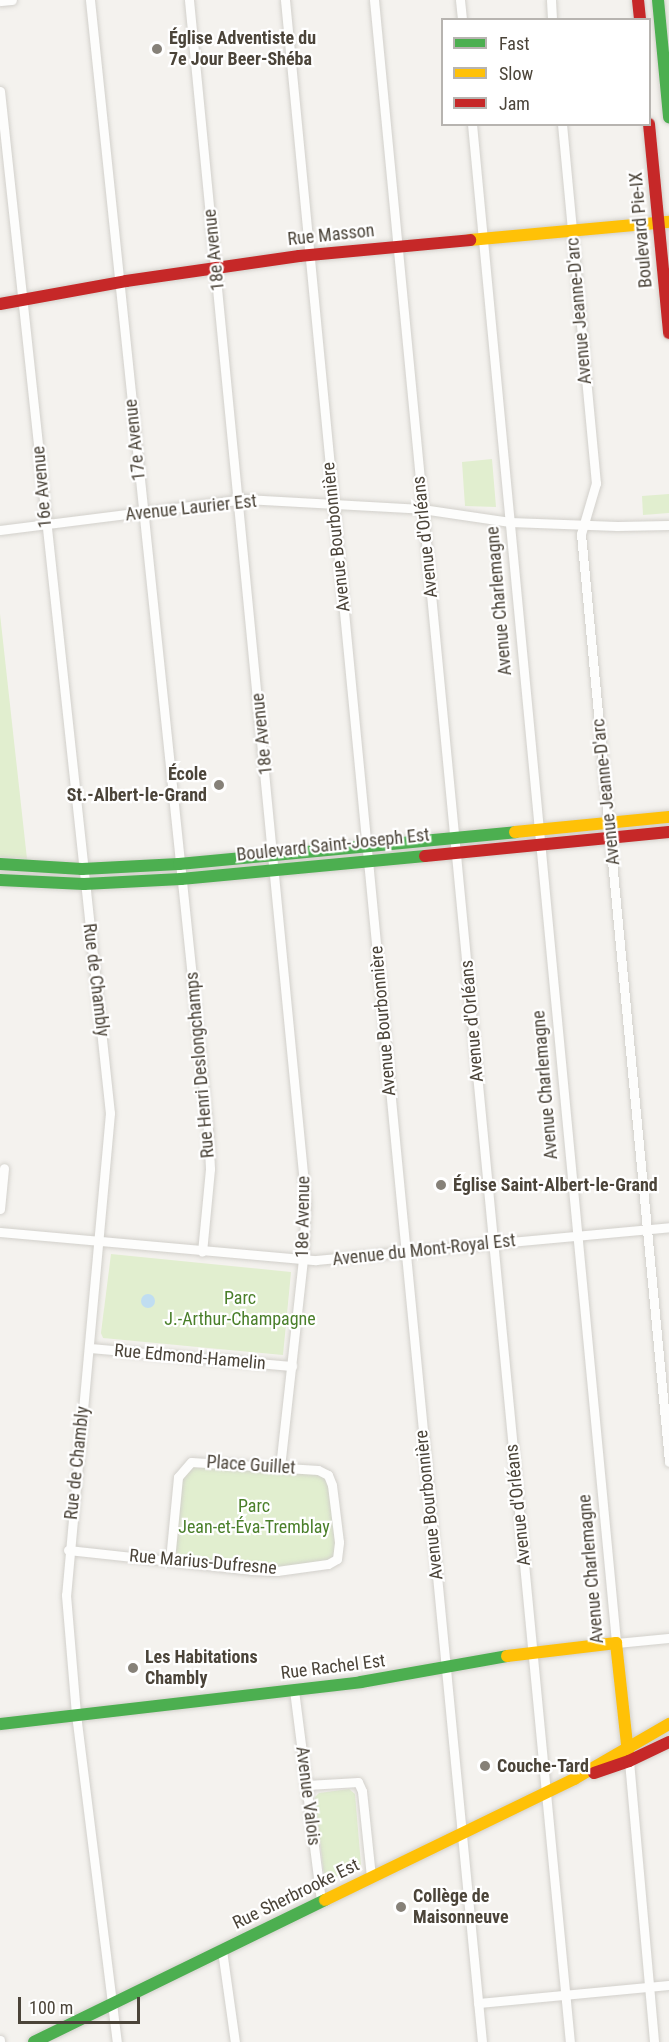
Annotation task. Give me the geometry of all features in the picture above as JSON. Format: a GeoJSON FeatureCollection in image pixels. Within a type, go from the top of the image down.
{"type":"FeatureCollection","features":[{"type":"Feature","properties":{"kind":"main road"},"geometry":{"type":"LineString","coordinates":[[638,0],[640,18]]}},
{"type":"Feature","properties":{"kind":"main road"},"geometry":{"type":"LineString","coordinates":[[658,0],[669,117]]}},
{"type":"Feature","properties":{"kind":"main road","name":"Boulevard Pie-IX"},"geometry":{"type":"LineString","coordinates":[[650,126],[664,223],[669,333]]}},
{"type":"Feature","properties":{"kind":"main road","name":"Rue Masson"},"geometry":{"type":"LineString","coordinates":[[0,304],[216,267],[310,255],[664,223]]}},
{"type":"Feature","properties":{"kind":"main road","name":"Boulevard Saint-Joseph Est"},"geometry":{"type":"LineString","coordinates":[[0,864],[82,869],[179,864],[669,817]]}},
{"type":"Feature","properties":{"kind":"main road","name":"Boulevard Saint-Joseph Est"},"geometry":{"type":"LineString","coordinates":[[0,880],[84,884],[181,879],[669,832]]}},
{"type":"Feature","properties":{"kind":"main road","name":"Rue Rachel Est"},"geometry":{"type":"LineString","coordinates":[[0,1724],[403,1676],[533,1651],[616,1643]]}},
{"type":"Feature","properties":{"kind":"main road","name":"Avenue Charlemagne"},"geometry":{"type":"LineString","coordinates":[[616,1643],[629,1761]]}},
{"type":"Feature","properties":{"kind":"main road","name":"Rue Sherbrooke Est"},"geometry":{"type":"LineString","coordinates":[[34,2042],[574,1779],[669,1724]]}},
{"type":"Feature","properties":{"kind":"main road","name":"Rue Sherbrooke Est"},"geometry":{"type":"LineString","coordinates":[[574,1779],[629,1761],[669,1742]]}},
{"type":"Feature","properties":{"kind":"street"},"geometry":{"type":"LineString","coordinates":[[0,1],[12,0]]}},
{"type":"Feature","properties":{"kind":"street","name":"17e Avenue"},"geometry":{"type":"LineString","coordinates":[[90,0],[181,879]]}},
{"type":"Feature","properties":{"kind":"street","name":"18e Avenue"},"geometry":{"type":"LineString","coordinates":[[189,0],[306,1203],[303,1259],[280,1467]]}},
{"type":"Feature","properties":{"kind":"street","name":"Avenue Bourbonnière"},"geometry":{"type":"LineString","coordinates":[[285,0],[482,2042]]}},
{"type":"Feature","properties":{"kind":"street","name":"Avenue d'Orléans"},"geometry":{"type":"LineString","coordinates":[[374,0],[570,2042]]}},
{"type":"Feature","properties":{"kind":"street"},"geometry":{"type":"LineString","coordinates":[[460,0],[462,18]]}},
{"type":"Feature","properties":{"kind":"street"},"geometry":{"type":"LineString","coordinates":[[551,0],[552,18]]}},
{"type":"Feature","properties":{"kind":"street","name":"16e Avenue"},"geometry":{"type":"LineString","coordinates":[[0,91],[24,300],[45,524],[84,884]]}},
{"type":"Feature","properties":{"kind":"street","name":"Avenue Charlemagne"},"geometry":{"type":"LineString","coordinates":[[472,126],[616,1643]]}},
{"type":"Feature","properties":{"kind":"street","name":"Avenue Jeanne-D'arc"},"geometry":{"type":"LineString","coordinates":[[562,126],[596,483],[581,526],[669,1462]]}},
{"type":"Feature","properties":{"kind":"street","name":"Avenue Laurier Est"},"geometry":{"type":"LineString","coordinates":[[0,530],[239,500],[422,509],[510,522],[581,526],[669,525]]}},
{"type":"Feature","properties":{"kind":"street","name":"Rue Henri Deslongchamps"},"geometry":{"type":"LineString","coordinates":[[181,879],[208,1130],[210,1169],[202,1252]]}},
{"type":"Feature","properties":{"kind":"street","name":"Rue de Chambly"},"geometry":{"type":"LineString","coordinates":[[84,884],[106,1056],[110,1113],[100,1241],[68,1550],[66,1595],[76,1714],[117,2042]]}},
{"type":"Feature","properties":{"kind":"street"},"geometry":{"type":"LineString","coordinates":[[0,1209],[4,1168]]}},
{"type":"Feature","properties":{"kind":"street","name":"Avenue du Mont-Royal Est"},"geometry":{"type":"LineString","coordinates":[[0,1232],[202,1252],[303,1259],[405,1252],[669,1227]]}},
{"type":"Feature","properties":{"kind":"street","name":"Rue Edmond-Hamelin"},"geometry":{"type":"LineString","coordinates":[[89,1348],[292,1366]]}},
{"type":"Feature","properties":{"kind":"street","name":"Place Guillet"},"geometry":{"type":"LineString","coordinates":[[170,1560],[178,1477],[182,1468],[190,1462],[200,1461],[318,1470],[328,1475],[332,1485],[338,1531],[337,1559]]}},
{"type":"Feature","properties":{"kind":"street","name":"Rue Marius-Dufresne"},"geometry":{"type":"LineString","coordinates":[[68,1550],[277,1571],[328,1564],[337,1559]]}},
{"type":"Feature","properties":{"kind":"street","name":"Rue Rachel Est"},"geometry":{"type":"LineString","coordinates":[[616,1643],[669,1638]]}},
{"type":"Feature","properties":{"kind":"street","name":"Avenue Valois"},"geometry":{"type":"LineString","coordinates":[[294,1690],[321,1902]]}},
{"type":"Feature","properties":{"kind":"street","name":"Avenue Charlemagne"},"geometry":{"type":"LineString","coordinates":[[629,1761],[654,2042]]}},
{"type":"Feature","properties":{"kind":"street"},"geometry":{"type":"LineString","coordinates":[[307,1785],[358,1782],[362,1791],[371,1877]]}},
{"type":"Feature","properties":{"kind":"street"},"geometry":{"type":"LineString","coordinates":[[222,1950],[235,2042]]}},
{"type":"Feature","properties":{"kind":"street"},"geometry":{"type":"LineString","coordinates":[[478,2003],[669,1985]]}},
{"type":"Feature","properties":{"kind":"green space"},"geometry":{"type":"Polygon","coordinates":[[[492,459],[496,507],[465,506],[462,462],[492,459]]]}},
{"type":"Feature","properties":{"kind":"green space"},"geometry":{"type":"Polygon","coordinates":[[[669,494],[669,513],[643,515],[642,496],[669,494]]]}},
{"type":"Feature","properties":{"kind":"green space"},"geometry":{"type":"Polygon","coordinates":[[[0,614],[27,859],[0,857],[0,614]]]}},
{"type":"Feature","properties":{"kind":"green space","name":"Parc J.-Arthur-Champagne"},"geometry":{"type":"Polygon","coordinates":[[[111,1254],[291,1272],[283,1355],[103,1338],[101,1333],[111,1254]]]}},
{"type":"Feature","properties":{"kind":"green space","name":"Parc Jean-et-Éva-Tremblay"},"geometry":{"type":"Polygon","coordinates":[[[191,1462],[328,1475],[337,1559],[277,1571],[170,1560],[178,1477],[191,1462]]]}},
{"type":"Feature","properties":{"kind":"green space"},"geometry":{"type":"Polygon","coordinates":[[[349,1789],[355,1794],[361,1865],[329,1880],[324,1876],[315,1797],[319,1793],[349,1789]]]}},
{"type":"Feature","properties":{"kind":"water"},"geometry":{"type":"Polygon","coordinates":[[[145,1294],[151,1294],[155,1301],[151,1308],[145,1308],[141,1304],[141,1298],[145,1294]]]}},
{"type":"Feature","properties":{"kind":"traffic: fast"},"geometry":{"type":"LineString","coordinates":[[658,0],[669,117]]}},
{"type":"Feature","properties":{"kind":"traffic: fast"},"geometry":{"type":"LineString","coordinates":[[0,864],[82,869],[179,864],[515,832]]}},
{"type":"Feature","properties":{"kind":"traffic: fast"},"geometry":{"type":"LineString","coordinates":[[0,880],[84,884],[181,879],[425,856]]}},
{"type":"Feature","properties":{"kind":"traffic: fast"},"geometry":{"type":"LineString","coordinates":[[0,1724],[361,1682],[507,1656]]}},
{"type":"Feature","properties":{"kind":"traffic: fast"},"geometry":{"type":"LineString","coordinates":[[34,2042],[325,1900]]}},
{"type":"Feature","properties":{"kind":"traffic: slow"},"geometry":{"type":"LineString","coordinates":[[470,240],[669,222]]}},
{"type":"Feature","properties":{"kind":"traffic: slow"},"geometry":{"type":"LineString","coordinates":[[515,832],[669,817]]}},
{"type":"Feature","properties":{"kind":"traffic: slow"},"geometry":{"type":"LineString","coordinates":[[507,1656],[616,1643],[628,1754]]}},
{"type":"Feature","properties":{"kind":"traffic: slow"},"geometry":{"type":"LineString","coordinates":[[325,1900],[574,1779],[669,1724]]}},
{"type":"Feature","properties":{"kind":"traffic: jam"},"geometry":{"type":"LineString","coordinates":[[638,0],[640,18]]}},
{"type":"Feature","properties":{"kind":"traffic: jam"},"geometry":{"type":"LineString","coordinates":[[649,126],[669,333]]}},
{"type":"Feature","properties":{"kind":"traffic: jam"},"geometry":{"type":"LineString","coordinates":[[0,304],[126,281],[299,256],[470,240]]}},
{"type":"Feature","properties":{"kind":"traffic: jam"},"geometry":{"type":"LineString","coordinates":[[425,856],[669,832]]}},
{"type":"Feature","properties":{"kind":"traffic: jam"},"geometry":{"type":"LineString","coordinates":[[594,1773],[629,1761],[669,1742]]}},
{"type":"Feature","properties":{"kind":"place","name":"Église Adventiste du 7e Jour Beer-Shéba"},"geometry":{"type":"Point","coordinates":[157,49]}},
{"type":"Feature","properties":{"kind":"place","name":"École St.-Albert-le-Grand"},"geometry":{"type":"Point","coordinates":[219,785]}},
{"type":"Feature","properties":{"kind":"place","name":"Église Saint-Albert-le-Grand"},"geometry":{"type":"Point","coordinates":[441,1185]}},
{"type":"Feature","properties":{"kind":"place","name":"Les Habitations Chambly"},"geometry":{"type":"Point","coordinates":[133,1668]}},
{"type":"Feature","properties":{"kind":"place","name":"Couche-Tard"},"geometry":{"type":"Point","coordinates":[485,1766]}},
{"type":"Feature","properties":{"kind":"place","name":"Collège de Maisonneuve"},"geometry":{"type":"Point","coordinates":[401,1907]}}]}
